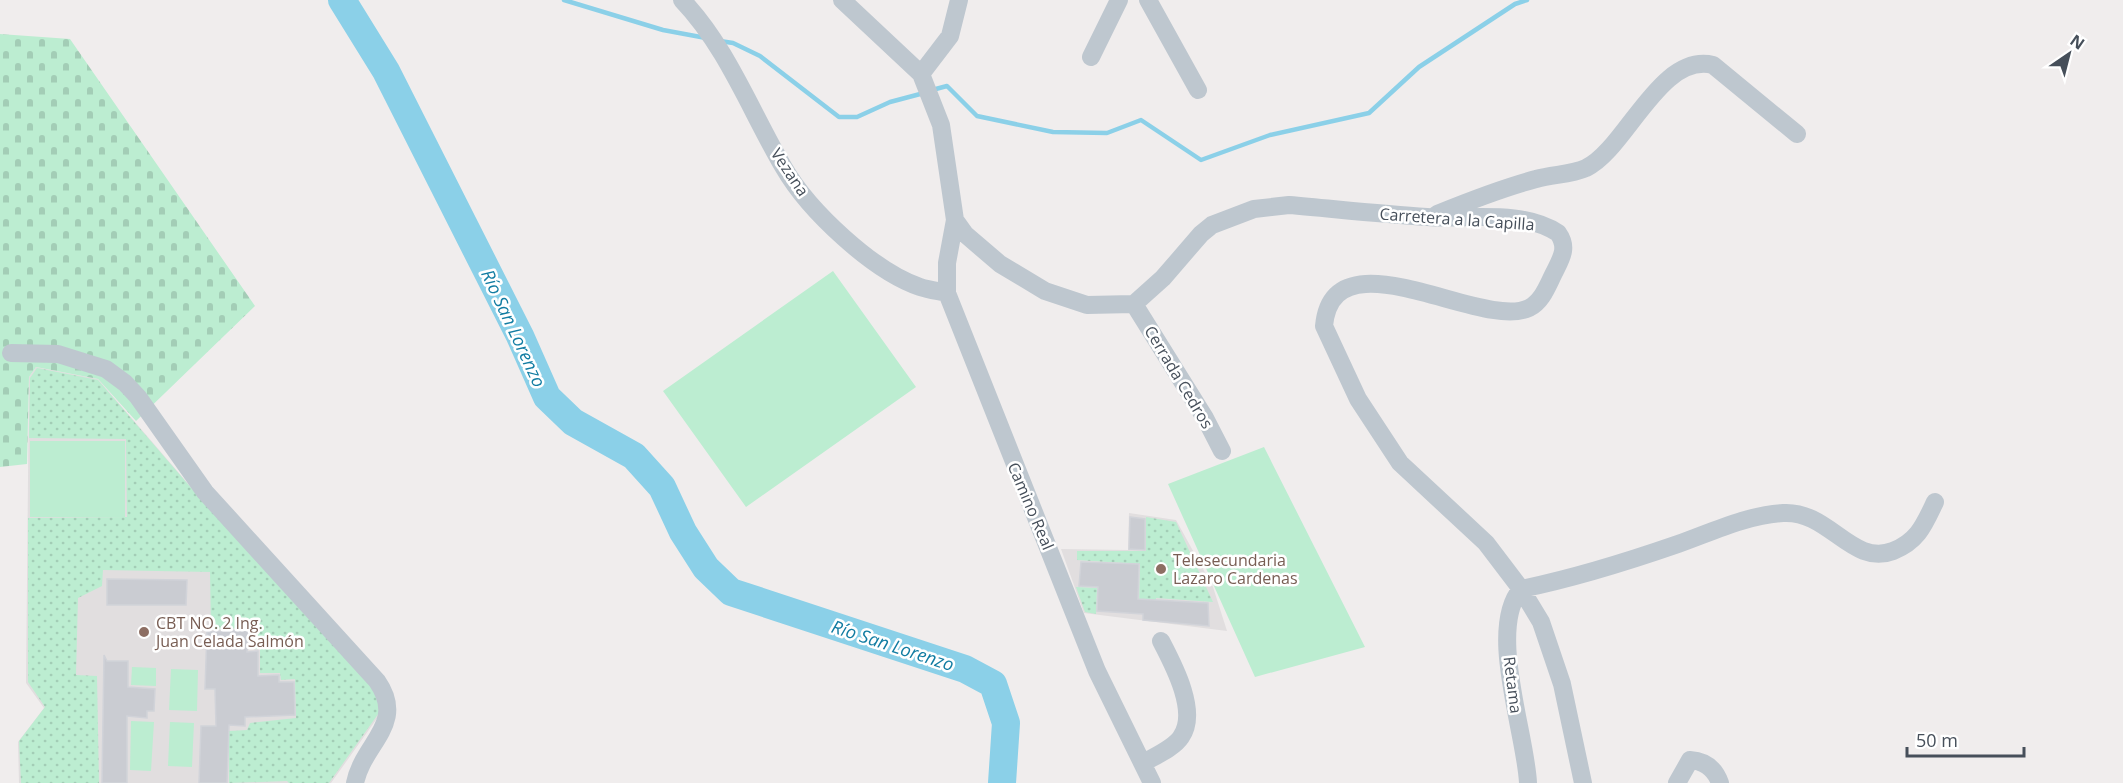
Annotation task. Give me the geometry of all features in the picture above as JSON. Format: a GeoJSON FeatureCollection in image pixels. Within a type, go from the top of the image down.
{"type":"FeatureCollection","features":[{"type":"Feature","properties":{"kind":"street","name":"Vezana"},"geometry":{"type":"LineString","coordinates":[[682,0],[702,22],[785,170],[825,219],[882,266],[920,287],[947,293]]}},
{"type":"Feature","properties":{"kind":"street"},"geometry":{"type":"LineString","coordinates":[[842,0],[924,79],[941,125],[955,220],[980,249],[1045,291],[1087,305],[1134,304]]}},
{"type":"Feature","properties":{"kind":"street"},"geometry":{"type":"LineString","coordinates":[[924,79],[950,36],[960,0]]}},
{"type":"Feature","properties":{"kind":"street"},"geometry":{"type":"LineString","coordinates":[[1091,57],[1119,0]]}},
{"type":"Feature","properties":{"kind":"street"},"geometry":{"type":"LineString","coordinates":[[1148,0],[1198,90]]}},
{"type":"Feature","properties":{"kind":"street"},"geometry":{"type":"LineString","coordinates":[[1429,217],[1538,178],[1587,168],[1617,139],[1651,94],[1686,68],[1702,62],[1713,64],[1797,134]]}},
{"type":"Feature","properties":{"kind":"street","name":"Carretera a la Capilla"},"geometry":{"type":"LineString","coordinates":[[1134,304],[1163,278],[1201,234],[1219,222],[1254,209],[1289,205],[1429,217],[1534,222],[1558,233],[1563,240],[1562,257],[1543,296],[1528,309],[1500,310],[1398,287],[1360,284],[1342,292],[1333,301],[1326,313],[1324,326],[1358,399],[1400,463],[1486,543],[1521,589],[1541,622],[1562,684],[1583,783]]}},
{"type":"Feature","properties":{"kind":"street","name":"Camino Real"},"geometry":{"type":"LineString","coordinates":[[955,220],[946,262],[947,293],[1097,670],[1152,783]]}},
{"type":"Feature","properties":{"kind":"street","name":"Cerrada Cedros"},"geometry":{"type":"LineString","coordinates":[[1134,304],[1205,418],[1222,451]]}},
{"type":"Feature","properties":{"kind":"street"},"geometry":{"type":"LineString","coordinates":[[11,353],[58,354],[106,369],[125,383],[138,397],[205,492],[377,681],[385,693],[388,714],[355,783]]}},
{"type":"Feature","properties":{"kind":"street"},"geometry":{"type":"LineString","coordinates":[[1521,589],[1606,569],[1756,517],[1785,513],[1810,517],[1864,554],[1882,555],[1907,545],[1920,534],[1935,502]]}},
{"type":"Feature","properties":{"kind":"street","name":"Retama"},"geometry":{"type":"LineString","coordinates":[[1521,589],[1510,611],[1508,655],[1528,783]]}},
{"type":"Feature","properties":{"kind":"street"},"geometry":{"type":"LineString","coordinates":[[1143,763],[1181,738],[1186,729],[1185,698],[1180,680],[1161,640]]}},
{"type":"Feature","properties":{"kind":"street"},"geometry":{"type":"LineString","coordinates":[[1677,783],[1690,760],[1703,762],[1717,774],[1720,783]]}},
{"type":"Feature","properties":{"kind":"shaded area"},"geometry":{"type":"Polygon","coordinates":[[[36,367],[98,379],[383,710],[331,783],[19,783],[18,742],[44,708],[26,683],[29,377],[36,367]]]}},
{"type":"Feature","properties":{"kind":"shaded area","name":"Telesecundaria Lazaro Cardenas"},"geometry":{"type":"Polygon","coordinates":[[[1129,513],[1176,520],[1213,587],[1227,631],[1084,613],[1061,549],[1128,550],[1129,513]]]}},
{"type":"Feature","properties":{"kind":"green space"},"geometry":{"type":"Polygon","coordinates":[[[0,34],[70,39],[255,306],[136,421],[98,379],[36,367],[29,377],[27,464],[0,467],[0,34]]]}},
{"type":"Feature","properties":{"kind":"green space"},"geometry":{"type":"Polygon","coordinates":[[[833,271],[916,387],[746,507],[663,391],[833,271]]]}},
{"type":"Feature","properties":{"kind":"green space"},"geometry":{"type":"Polygon","coordinates":[[[37,368],[98,380],[206,505],[380,692],[381,710],[329,783],[289,783],[287,781],[229,783],[229,731],[247,730],[250,723],[296,718],[295,679],[281,680],[280,673],[260,673],[260,649],[249,649],[250,628],[211,629],[210,572],[103,570],[102,586],[78,598],[76,675],[97,676],[99,783],[21,783],[19,741],[45,707],[28,682],[28,518],[127,517],[126,439],[29,438],[30,378],[37,368]]]}},
{"type":"Feature","properties":{"kind":"green space"},"geometry":{"type":"Polygon","coordinates":[[[30,441],[125,441],[125,517],[30,517],[30,441]]]}},
{"type":"Feature","properties":{"kind":"green space"},"geometry":{"type":"Polygon","coordinates":[[[1264,447],[1365,647],[1255,677],[1168,484],[1264,447]]]}},
{"type":"Feature","properties":{"kind":"green space"},"geometry":{"type":"Polygon","coordinates":[[[1146,517],[1176,522],[1213,602],[1156,598],[1155,609],[1139,607],[1140,564],[1077,560],[1077,551],[1146,551],[1146,517]]]}},
{"type":"Feature","properties":{"kind":"green space"},"geometry":{"type":"Polygon","coordinates":[[[1076,587],[1097,588],[1096,614],[1085,612],[1076,587]]]}},
{"type":"Feature","properties":{"kind":"green space"},"geometry":{"type":"Polygon","coordinates":[[[132,667],[156,668],[156,686],[131,685],[132,667]]]}},
{"type":"Feature","properties":{"kind":"green space"},"geometry":{"type":"Polygon","coordinates":[[[171,669],[198,670],[197,711],[169,710],[171,669]]]}},
{"type":"Feature","properties":{"kind":"green space"},"geometry":{"type":"Polygon","coordinates":[[[131,721],[154,722],[151,771],[130,770],[131,721]]]}},
{"type":"Feature","properties":{"kind":"green space"},"geometry":{"type":"Polygon","coordinates":[[[170,722],[194,723],[192,767],[168,766],[170,722]]]}},
{"type":"Feature","properties":{"kind":"building"},"geometry":{"type":"Polygon","coordinates":[[[1130,517],[1145,519],[1145,550],[1129,549],[1130,517]]]}},
{"type":"Feature","properties":{"kind":"building"},"geometry":{"type":"Polygon","coordinates":[[[1081,562],[1139,564],[1138,599],[1208,603],[1209,626],[1143,620],[1143,614],[1097,611],[1098,587],[1079,586],[1081,562]]]}},
{"type":"Feature","properties":{"kind":"building"},"geometry":{"type":"Polygon","coordinates":[[[107,579],[187,580],[186,605],[107,605],[107,579]]]}},
{"type":"Feature","properties":{"kind":"building"},"geometry":{"type":"Polygon","coordinates":[[[248,630],[247,652],[258,651],[258,676],[279,675],[279,682],[294,682],[295,715],[245,717],[245,726],[229,725],[227,783],[199,783],[201,726],[216,726],[215,689],[205,689],[207,632],[248,630]]]}},
{"type":"Feature","properties":{"kind":"building"},"geometry":{"type":"Polygon","coordinates":[[[104,655],[107,661],[128,661],[128,687],[155,689],[154,711],[147,711],[147,718],[127,716],[127,783],[102,783],[104,655]]]}},
{"type":"Feature","properties":{"kind":"waterway","name":"Río San Lorenzo"},"geometry":{"type":"LineString","coordinates":[[342,0],[386,71],[520,336],[547,397],[573,422],[634,456],[662,487],[683,532],[706,568],[731,592],[965,669],[993,684],[1006,723],[1002,783]]}},
{"type":"Feature","properties":{"kind":"waterway"},"geometry":{"type":"LineString","coordinates":[[564,0],[663,30],[706,38]]}},
{"type":"Feature","properties":{"kind":"waterway"},"geometry":{"type":"LineString","coordinates":[[932,90],[947,86],[977,116],[1053,132],[1107,133],[1141,120],[1201,160],[1270,135],[1369,113],[1419,67],[1515,4],[1527,0]]}},
{"type":"Feature","properties":{"kind":"waterway"},"geometry":{"type":"LineString","coordinates":[[720,41],[733,43],[760,56],[839,117],[857,117],[890,102],[924,93]]}},
{"type":"Feature","properties":{"kind":"place","name":"Telesecundaria Lazaro Cardenas"},"geometry":{"type":"Point","coordinates":[1161,569]}},
{"type":"Feature","properties":{"kind":"place","name":"CBT NO. 2 Ing. Juan Celada Salmón"},"geometry":{"type":"Point","coordinates":[144,632]}}]}
